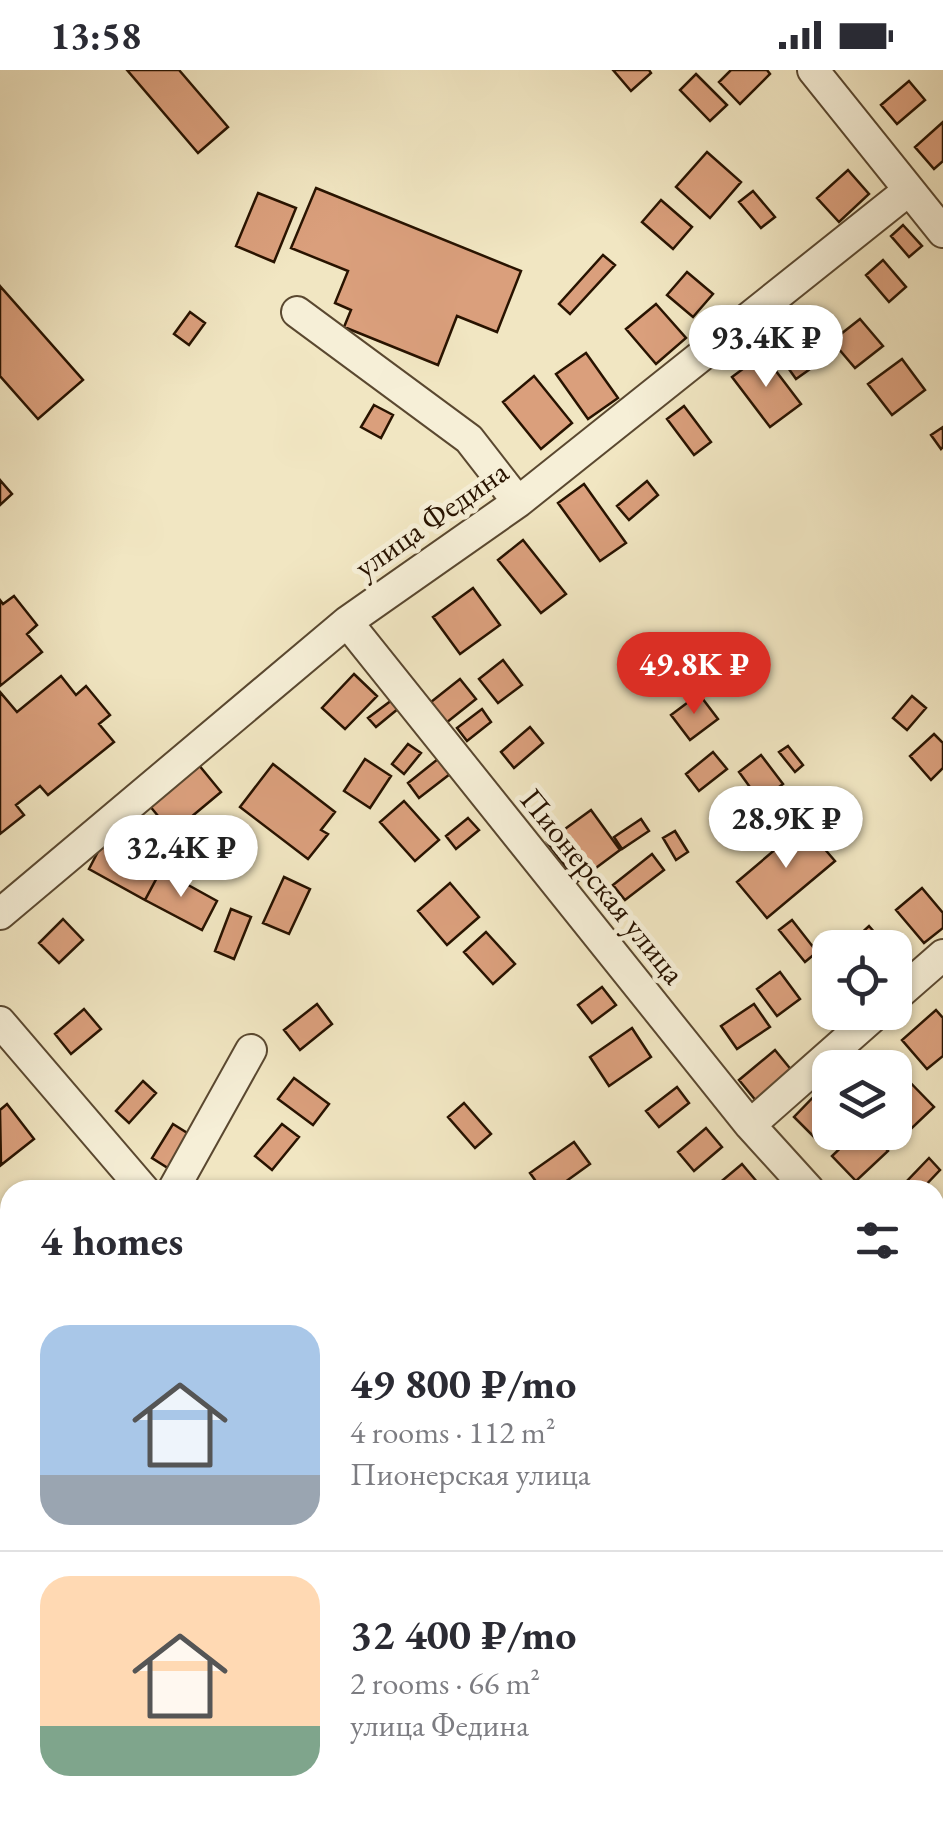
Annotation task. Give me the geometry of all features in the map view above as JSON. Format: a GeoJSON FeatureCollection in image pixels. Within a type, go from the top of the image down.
{"type":"FeatureCollection","features":[{"type":"Feature","properties":{"kind":"street"},"geometry":{"type":"LineString","coordinates":[[813,70],[943,232]]}},
{"type":"Feature","properties":{"kind":"street","name":"улица Федина"},"geometry":{"type":"LineString","coordinates":[[0,914],[347,622],[518,502],[909,190]]}},
{"type":"Feature","properties":{"kind":"street"},"geometry":{"type":"LineString","coordinates":[[297,312],[470,439],[518,502]]}},
{"type":"Feature","properties":{"kind":"street","name":"Пионерская улица"},"geometry":{"type":"LineString","coordinates":[[347,622],[750,1125],[800,1180]]}},
{"type":"Feature","properties":{"kind":"street"},"geometry":{"type":"LineString","coordinates":[[912,983],[943,955]]}},
{"type":"Feature","properties":{"kind":"street"},"geometry":{"type":"LineString","coordinates":[[0,1022],[135,1180]]}},
{"type":"Feature","properties":{"kind":"street"},"geometry":{"type":"LineString","coordinates":[[750,1125],[858,1030]]}},
{"type":"Feature","properties":{"kind":"street"},"geometry":{"type":"LineString","coordinates":[[179,1180],[251,1050]]}},
{"type":"Feature","properties":{"kind":"building"},"geometry":{"type":"Polygon","coordinates":[[[127,70],[179,70],[228,127],[198,153],[127,70]]]}},
{"type":"Feature","properties":{"kind":"building"},"geometry":{"type":"Polygon","coordinates":[[[613,70],[649,70],[651,73],[631,91],[613,70]]]}},
{"type":"Feature","properties":{"kind":"building"},"geometry":{"type":"Polygon","coordinates":[[[731,70],[767,70],[770,74],[740,104],[719,82],[731,70]]]}},
{"type":"Feature","properties":{"kind":"building"},"geometry":{"type":"Polygon","coordinates":[[[696,74],[727,105],[710,121],[680,90],[696,74]]]}},
{"type":"Feature","properties":{"kind":"building"},"geometry":{"type":"Polygon","coordinates":[[[909,81],[925,100],[897,124],[881,105],[909,81]]]}},
{"type":"Feature","properties":{"kind":"building"},"geometry":{"type":"Polygon","coordinates":[[[943,122],[943,161],[934,169],[915,147],[943,122]]]}},
{"type":"Feature","properties":{"kind":"building"},"geometry":{"type":"Polygon","coordinates":[[[707,152],[741,182],[710,218],[676,187],[707,152]]]}},
{"type":"Feature","properties":{"kind":"building"},"geometry":{"type":"Polygon","coordinates":[[[848,170],[869,194],[839,222],[817,198],[848,170]]]}},
{"type":"Feature","properties":{"kind":"building"},"geometry":{"type":"Polygon","coordinates":[[[316,188],[521,271],[497,332],[457,316],[438,365],[344,327],[351,310],[335,303],[348,271],[291,248],[316,188]]]}},
{"type":"Feature","properties":{"kind":"building"},"geometry":{"type":"Polygon","coordinates":[[[753,191],[775,217],[761,228],[739,202],[753,191]]]}},
{"type":"Feature","properties":{"kind":"building"},"geometry":{"type":"Polygon","coordinates":[[[258,193],[296,208],[274,262],[236,246],[258,193]]]}},
{"type":"Feature","properties":{"kind":"building"},"geometry":{"type":"Polygon","coordinates":[[[661,200],[692,227],[673,249],[642,222],[661,200]]]}},
{"type":"Feature","properties":{"kind":"building"},"geometry":{"type":"Polygon","coordinates":[[[903,225],[922,246],[909,257],[891,236],[903,225]]]}},
{"type":"Feature","properties":{"kind":"building"},"geometry":{"type":"Polygon","coordinates":[[[603,255],[615,265],[570,314],[559,304],[603,255]]]}},
{"type":"Feature","properties":{"kind":"building"},"geometry":{"type":"Polygon","coordinates":[[[883,260],[906,287],[889,302],[866,275],[883,260]]]}},
{"type":"Feature","properties":{"kind":"building"},"geometry":{"type":"Polygon","coordinates":[[[687,272],[713,294],[693,317],[667,295],[687,272]]]}},
{"type":"Feature","properties":{"kind":"building"},"geometry":{"type":"Polygon","coordinates":[[[0,286],[83,380],[38,419],[0,376],[0,286]]]}},
{"type":"Feature","properties":{"kind":"building"},"geometry":{"type":"Polygon","coordinates":[[[656,304],[686,338],[656,364],[626,329],[656,304]]]}},
{"type":"Feature","properties":{"kind":"building"},"geometry":{"type":"Polygon","coordinates":[[[190,312],[205,323],[189,345],[174,334],[190,312]]]}},
{"type":"Feature","properties":{"kind":"building"},"geometry":{"type":"Polygon","coordinates":[[[860,319],[883,346],[855,368],[832,341],[860,319]]]}},
{"type":"Feature","properties":{"kind":"building"},"geometry":{"type":"Polygon","coordinates":[[[786,329],[813,367],[796,379],[769,341],[786,329]]]}},
{"type":"Feature","properties":{"kind":"building"},"geometry":{"type":"Polygon","coordinates":[[[586,353],[618,398],[588,419],[556,374],[586,353]]]}},
{"type":"Feature","properties":{"kind":"building"},"geometry":{"type":"Polygon","coordinates":[[[763,354],[801,404],[770,427],[732,377],[763,354]]]}},
{"type":"Feature","properties":{"kind":"building"},"geometry":{"type":"Polygon","coordinates":[[[902,359],[925,390],[892,415],[868,384],[902,359]]]}},
{"type":"Feature","properties":{"kind":"building"},"geometry":{"type":"Polygon","coordinates":[[[534,376],[572,423],[541,449],[503,402],[534,376]]]}},
{"type":"Feature","properties":{"kind":"building"},"geometry":{"type":"Polygon","coordinates":[[[374,405],[393,415],[381,438],[361,427],[374,405]]]}},
{"type":"Feature","properties":{"kind":"building"},"geometry":{"type":"Polygon","coordinates":[[[684,406],[711,442],[694,455],[667,419],[684,406]]]}},
{"type":"Feature","properties":{"kind":"building"},"geometry":{"type":"Polygon","coordinates":[[[943,427],[943,447],[941,449],[931,435],[943,427]]]}},
{"type":"Feature","properties":{"kind":"building"},"geometry":{"type":"Polygon","coordinates":[[[0,480],[12,494],[0,505],[0,480]]]}},
{"type":"Feature","properties":{"kind":"building"},"geometry":{"type":"Polygon","coordinates":[[[647,481],[658,495],[629,520],[617,506],[647,481]]]}},
{"type":"Feature","properties":{"kind":"building"},"geometry":{"type":"Polygon","coordinates":[[[584,484],[626,543],[600,561],[558,503],[584,484]]]}},
{"type":"Feature","properties":{"kind":"building"},"geometry":{"type":"Polygon","coordinates":[[[523,540],[566,594],[541,613],[498,560],[523,540]]]}},
{"type":"Feature","properties":{"kind":"building"},"geometry":{"type":"Polygon","coordinates":[[[473,588],[500,625],[460,654],[433,617],[473,588]]]}},
{"type":"Feature","properties":{"kind":"building"},"geometry":{"type":"Polygon","coordinates":[[[14,596],[37,625],[27,634],[42,652],[0,686],[0,600],[3,604],[14,596]]]}},
{"type":"Feature","properties":{"kind":"building"},"geometry":{"type":"Polygon","coordinates":[[[677,643],[685,654],[649,680],[641,668],[677,643]]]}},
{"type":"Feature","properties":{"kind":"building"},"geometry":{"type":"Polygon","coordinates":[[[503,660],[522,685],[498,703],[479,679],[503,660]]]}},
{"type":"Feature","properties":{"kind":"building"},"geometry":{"type":"Polygon","coordinates":[[[354,674],[377,696],[345,729],[322,708],[354,674]]]}},
{"type":"Feature","properties":{"kind":"building"},"geometry":{"type":"Polygon","coordinates":[[[61,676],[76,695],[86,686],[110,715],[99,724],[114,742],[48,795],[40,786],[16,805],[24,815],[0,834],[0,692],[17,712],[61,676]]]}},
{"type":"Feature","properties":{"kind":"building"},"geometry":{"type":"Polygon","coordinates":[[[460,679],[476,699],[446,723],[431,702],[460,679]]]}},
{"type":"Feature","properties":{"kind":"building"},"geometry":{"type":"Polygon","coordinates":[[[699,694],[718,719],[690,740],[671,715],[699,694]]]}},
{"type":"Feature","properties":{"kind":"building"},"geometry":{"type":"Polygon","coordinates":[[[912,696],[926,708],[907,730],[893,718],[912,696]]]}},
{"type":"Feature","properties":{"kind":"building"},"geometry":{"type":"Polygon","coordinates":[[[392,700],[399,708],[376,727],[368,718],[392,700]]]}},
{"type":"Feature","properties":{"kind":"building"},"geometry":{"type":"Polygon","coordinates":[[[482,709],[491,722],[467,741],[457,728],[482,709]]]}},
{"type":"Feature","properties":{"kind":"building"},"geometry":{"type":"Polygon","coordinates":[[[530,727],[543,743],[514,768],[501,752],[530,727]]]}},
{"type":"Feature","properties":{"kind":"building"},"geometry":{"type":"Polygon","coordinates":[[[934,734],[943,743],[943,768],[931,780],[910,756],[934,734]]]}},
{"type":"Feature","properties":{"kind":"building"},"geometry":{"type":"Polygon","coordinates":[[[408,744],[421,753],[404,774],[392,764],[408,744]]]}},
{"type":"Feature","properties":{"kind":"building"},"geometry":{"type":"Polygon","coordinates":[[[788,746],[803,765],[795,772],[779,752],[788,746]]]}},
{"type":"Feature","properties":{"kind":"building"},"geometry":{"type":"Polygon","coordinates":[[[713,752],[727,769],[699,791],[686,774],[713,752]]]}},
{"type":"Feature","properties":{"kind":"building"},"geometry":{"type":"Polygon","coordinates":[[[761,755],[783,784],[760,801],[739,772],[761,755]]]}},
{"type":"Feature","properties":{"kind":"building"},"geometry":{"type":"Polygon","coordinates":[[[365,759],[391,776],[370,808],[344,791],[365,759]]]}},
{"type":"Feature","properties":{"kind":"building"},"geometry":{"type":"Polygon","coordinates":[[[438,759],[450,774],[419,798],[408,783],[438,759]]]}},
{"type":"Feature","properties":{"kind":"building"},"geometry":{"type":"Polygon","coordinates":[[[198,764],[221,792],[172,833],[149,805],[198,764]]]}},
{"type":"Feature","properties":{"kind":"building"},"geometry":{"type":"Polygon","coordinates":[[[273,764],[335,812],[321,830],[328,834],[308,859],[240,807],[273,764]]]}},
{"type":"Feature","properties":{"kind":"building"},"geometry":{"type":"Polygon","coordinates":[[[404,801],[439,840],[415,861],[380,822],[404,801]]]}},
{"type":"Feature","properties":{"kind":"building"},"geometry":{"type":"Polygon","coordinates":[[[591,810],[620,850],[577,882],[547,842],[591,810]]]}},
{"type":"Feature","properties":{"kind":"building"},"geometry":{"type":"Polygon","coordinates":[[[468,818],[479,830],[456,849],[446,836],[468,818]]]}},
{"type":"Feature","properties":{"kind":"building"},"geometry":{"type":"Polygon","coordinates":[[[641,819],[649,831],[622,849],[614,837],[641,819]]]}},
{"type":"Feature","properties":{"kind":"building"},"geometry":{"type":"Polygon","coordinates":[[[804,825],[835,861],[767,918],[737,882],[804,825]]]}},
{"type":"Feature","properties":{"kind":"building"},"geometry":{"type":"Polygon","coordinates":[[[675,831],[688,852],[676,860],[663,838],[675,831]]]}},
{"type":"Feature","properties":{"kind":"building"},"geometry":{"type":"Polygon","coordinates":[[[104,840],[161,870],[145,900],[89,869],[104,840]]]}},
{"type":"Feature","properties":{"kind":"building"},"geometry":{"type":"Polygon","coordinates":[[[652,854],[664,870],[625,900],[613,885],[652,854]]]}},
{"type":"Feature","properties":{"kind":"building"},"geometry":{"type":"Polygon","coordinates":[[[161,870],[217,901],[202,930],[145,900],[161,870]]]}},
{"type":"Feature","properties":{"kind":"building"},"geometry":{"type":"Polygon","coordinates":[[[284,877],[310,889],[289,934],[263,923],[284,877]]]}},
{"type":"Feature","properties":{"kind":"building"},"geometry":{"type":"Polygon","coordinates":[[[450,883],[479,917],[447,945],[418,911],[450,883]]]}},
{"type":"Feature","properties":{"kind":"building"},"geometry":{"type":"Polygon","coordinates":[[[922,888],[943,913],[943,928],[924,943],[896,910],[922,888]]]}},
{"type":"Feature","properties":{"kind":"building"},"geometry":{"type":"Polygon","coordinates":[[[231,909],[251,917],[234,959],[215,951],[231,909]]]}},
{"type":"Feature","properties":{"kind":"building"},"geometry":{"type":"Polygon","coordinates":[[[63,919],[83,940],[59,963],[39,943],[63,919]]]}},
{"type":"Feature","properties":{"kind":"building"},"geometry":{"type":"Polygon","coordinates":[[[792,920],[812,946],[812,956],[805,962],[779,930],[792,920]]]}},
{"type":"Feature","properties":{"kind":"building"},"geometry":{"type":"Polygon","coordinates":[[[486,932],[515,964],[493,984],[464,952],[486,932]]]}},
{"type":"Feature","properties":{"kind":"building"},"geometry":{"type":"Polygon","coordinates":[[[780,972],[800,999],[777,1016],[757,989],[780,972]]]}},
{"type":"Feature","properties":{"kind":"building"},"geometry":{"type":"Polygon","coordinates":[[[602,987],[616,1005],[592,1023],[578,1005],[602,987]]]}},
{"type":"Feature","properties":{"kind":"building"},"geometry":{"type":"Polygon","coordinates":[[[317,1004],[332,1024],[300,1050],[284,1030],[317,1004]]]}},
{"type":"Feature","properties":{"kind":"building"},"geometry":{"type":"Polygon","coordinates":[[[754,1004],[770,1027],[737,1049],[721,1026],[754,1004]]]}},
{"type":"Feature","properties":{"kind":"building"},"geometry":{"type":"Polygon","coordinates":[[[84,1009],[101,1029],[71,1054],[55,1034],[84,1009]]]}},
{"type":"Feature","properties":{"kind":"building"},"geometry":{"type":"Polygon","coordinates":[[[936,1010],[943,1018],[943,1056],[927,1069],[902,1040],[936,1010]]]}},
{"type":"Feature","properties":{"kind":"building"},"geometry":{"type":"Polygon","coordinates":[[[632,1028],[651,1057],[609,1086],[590,1057],[632,1028]]]}},
{"type":"Feature","properties":{"kind":"building"},"geometry":{"type":"Polygon","coordinates":[[[775,1050],[793,1072],[757,1102],[739,1080],[775,1050]]]}},
{"type":"Feature","properties":{"kind":"building"},"geometry":{"type":"Polygon","coordinates":[[[294,1078],[329,1104],[313,1125],[278,1099],[294,1078]]]}},
{"type":"Feature","properties":{"kind":"building"},"geometry":{"type":"Polygon","coordinates":[[[143,1081],[156,1093],[129,1123],[116,1111],[143,1081]]]}},
{"type":"Feature","properties":{"kind":"building"},"geometry":{"type":"Polygon","coordinates":[[[912,1084],[934,1107],[912,1128],[912,1084]]]}},
{"type":"Feature","properties":{"kind":"building"},"geometry":{"type":"Polygon","coordinates":[[[677,1087],[689,1103],[659,1127],[646,1111],[677,1087]]]}},
{"type":"Feature","properties":{"kind":"building"},"geometry":{"type":"Polygon","coordinates":[[[812,1098],[812,1135],[794,1117],[812,1098]]]}},
{"type":"Feature","properties":{"kind":"building"},"geometry":{"type":"Polygon","coordinates":[[[464,1103],[491,1134],[475,1148],[448,1117],[464,1103]]]}},
{"type":"Feature","properties":{"kind":"building"},"geometry":{"type":"Polygon","coordinates":[[[7,1104],[34,1139],[1,1165],[0,1110],[7,1104]]]}},
{"type":"Feature","properties":{"kind":"building"},"geometry":{"type":"Polygon","coordinates":[[[173,1124],[192,1136],[171,1170],[152,1158],[173,1124]]]}},
{"type":"Feature","properties":{"kind":"building"},"geometry":{"type":"Polygon","coordinates":[[[282,1124],[299,1137],[272,1170],[255,1156],[282,1124]]]}},
{"type":"Feature","properties":{"kind":"building"},"geometry":{"type":"Polygon","coordinates":[[[706,1128],[722,1147],[694,1171],[678,1152],[706,1128]]]}},
{"type":"Feature","properties":{"kind":"building"},"geometry":{"type":"Polygon","coordinates":[[[574,1142],[590,1164],[568,1180],[535,1180],[530,1173],[574,1142]]]}},
{"type":"Feature","properties":{"kind":"building"},"geometry":{"type":"Polygon","coordinates":[[[838,1150],[888,1151],[857,1180],[832,1156],[838,1150]]]}},
{"type":"Feature","properties":{"kind":"building"},"geometry":{"type":"Polygon","coordinates":[[[929,1158],[940,1170],[930,1180],[908,1180],[929,1158]]]}},
{"type":"Feature","properties":{"kind":"building"},"geometry":{"type":"Polygon","coordinates":[[[742,1164],[755,1180],[723,1180],[742,1164]]]}}]}
